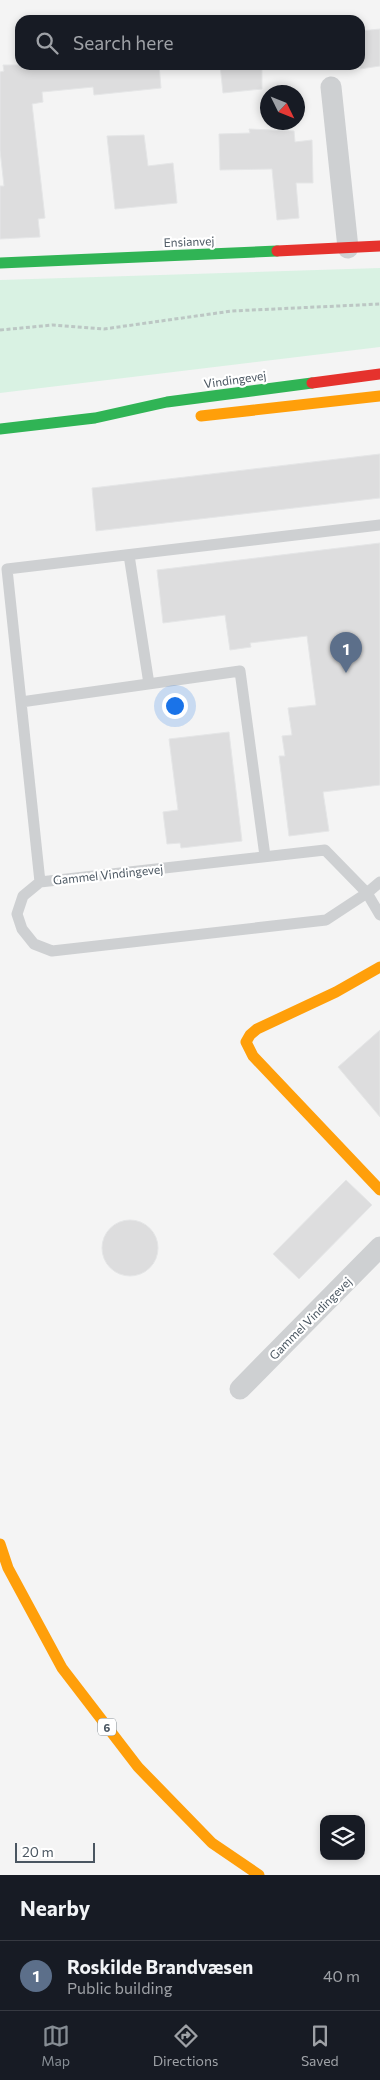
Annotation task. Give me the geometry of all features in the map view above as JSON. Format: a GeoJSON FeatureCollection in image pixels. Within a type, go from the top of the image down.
{"type":"FeatureCollection","features":[{"type":"Feature","properties":{"kind":"main road","name":"Ensianvej"},"geometry":{"type":"LineString","coordinates":[[0,263],[380,246]]}},
{"type":"Feature","properties":{"kind":"main road","name":"Vindingevej"},"geometry":{"type":"LineString","coordinates":[[0,429],[95,418],[167,402],[380,374]]}},
{"type":"Feature","properties":{"kind":"main road"},"geometry":{"type":"LineString","coordinates":[[187,417],[380,396]]}},
{"type":"Feature","properties":{"kind":"main road","name":"Vindingevej"},"geometry":{"type":"LineString","coordinates":[[95,418],[141,419]]}},
{"type":"Feature","properties":{"kind":"main road"},"geometry":{"type":"LineString","coordinates":[[380,967],[336,992],[257,1029],[246,1042],[253,1056],[380,1190]]}},
{"type":"Feature","properties":{"kind":"main road","name":"6"},"geometry":{"type":"LineString","coordinates":[[0,1544],[8,1568],[62,1668],[132,1759],[212,1843],[259,1875]]}},
{"type":"Feature","properties":{"kind":"street"},"geometry":{"type":"LineString","coordinates":[[331,87],[348,248]]}},
{"type":"Feature","properties":{"kind":"street","name":"Gammel Vindingevej"},"geometry":{"type":"LineString","coordinates":[[240,1388],[380,1248]]}},
{"type":"Feature","properties":{"kind":"lane"},"geometry":{"type":"LineString","coordinates":[[40,882],[7,569],[380,525]]}},
{"type":"Feature","properties":{"kind":"lane"},"geometry":{"type":"LineString","coordinates":[[129,554],[148,684]]}},
{"type":"Feature","properties":{"kind":"lane"},"geometry":{"type":"LineString","coordinates":[[21,702],[240,671],[265,856]]}},
{"type":"Feature","properties":{"kind":"lane","name":"Gammel Vindingevej"},"geometry":{"type":"LineString","coordinates":[[367,893],[326,920],[52,951],[34,944],[22,929],[17,914],[23,896],[40,882],[325,850],[367,893],[380,915]]}},
{"type":"Feature","properties":{"kind":"lane"},"geometry":{"type":"LineString","coordinates":[[367,893],[380,882]]}},
{"type":"Feature","properties":{"kind":"path"},"geometry":{"type":"LineString","coordinates":[[0,330],[53,324],[104,329],[232,311],[380,304]]}},
{"type":"Feature","properties":{"kind":"green space"},"geometry":{"type":"Polygon","coordinates":[[[380,268],[380,347],[0,393],[0,280],[380,268]]]}},
{"type":"Feature","properties":{"kind":"building"},"geometry":{"type":"Polygon","coordinates":[[[380,29],[380,66],[365,68],[365,30],[380,29]]]}},
{"type":"Feature","properties":{"kind":"building"},"geometry":{"type":"Polygon","coordinates":[[[3,65],[15,65],[15,70],[159,70],[161,88],[94,95],[93,87],[42,92],[43,102],[32,104],[45,218],[38,219],[40,237],[0,239],[0,186],[4,186],[0,150],[0,72],[4,71],[3,65]]]}},
{"type":"Feature","properties":{"kind":"building"},"geometry":{"type":"Polygon","coordinates":[[[221,70],[262,70],[262,85],[260,85],[260,89],[223,93],[221,70]]]}},
{"type":"Feature","properties":{"kind":"building"},"geometry":{"type":"Polygon","coordinates":[[[249,129],[294,131],[295,142],[312,140],[313,183],[296,183],[299,218],[277,220],[272,169],[220,170],[219,134],[250,133],[249,129]]]}},
{"type":"Feature","properties":{"kind":"building"},"geometry":{"type":"Polygon","coordinates":[[[144,135],[148,166],[173,163],[177,203],[115,209],[107,136],[144,135]]]}},
{"type":"Feature","properties":{"kind":"building"},"geometry":{"type":"Polygon","coordinates":[[[380,454],[380,498],[96,531],[92,488],[380,454]]]}},
{"type":"Feature","properties":{"kind":"building"},"geometry":{"type":"Polygon","coordinates":[[[380,543],[380,785],[323,792],[329,831],[289,836],[279,756],[285,756],[282,736],[292,735],[288,708],[316,705],[307,636],[250,643],[251,647],[230,650],[225,615],[163,623],[157,570],[380,543]]]}},
{"type":"Feature","properties":{"kind":"building"},"geometry":{"type":"Polygon","coordinates":[[[229,732],[242,841],[181,848],[180,843],[167,844],[163,812],[178,810],[169,739],[229,732]]]}},
{"type":"Feature","properties":{"kind":"building"},"geometry":{"type":"Polygon","coordinates":[[[380,1030],[380,1117],[338,1067],[380,1030]]]}},
{"type":"Feature","properties":{"kind":"building"},"geometry":{"type":"Polygon","coordinates":[[[346,1180],[372,1205],[299,1279],[273,1254],[346,1180]]]}},
{"type":"Feature","properties":{"kind":"building"},"geometry":{"type":"Polygon","coordinates":[[[130,1220],[141,1222],[150,1228],[156,1237],[158,1248],[156,1259],[150,1268],[141,1274],[130,1276],[119,1274],[110,1268],[104,1259],[102,1248],[104,1237],[110,1228],[119,1222],[130,1220]]]}},
{"type":"Feature","properties":{"kind":"traffic: fast"},"geometry":{"type":"LineString","coordinates":[[0,263],[277,251]]}},
{"type":"Feature","properties":{"kind":"traffic: fast"},"geometry":{"type":"LineString","coordinates":[[0,429],[95,418],[167,402],[312,383]]}},
{"type":"Feature","properties":{"kind":"traffic: slow"},"geometry":{"type":"LineString","coordinates":[[201,416],[380,396]]}},
{"type":"Feature","properties":{"kind":"traffic: slow"},"geometry":{"type":"LineString","coordinates":[[380,967],[336,992],[257,1029],[246,1042],[253,1056],[380,1190]]}},
{"type":"Feature","properties":{"kind":"traffic: slow"},"geometry":{"type":"LineString","coordinates":[[0,1544],[8,1568],[62,1668],[138,1767],[212,1843],[259,1875]]}},
{"type":"Feature","properties":{"kind":"traffic: jam"},"geometry":{"type":"LineString","coordinates":[[277,251],[380,246]]}},
{"type":"Feature","properties":{"kind":"traffic: jam"},"geometry":{"type":"LineString","coordinates":[[312,383],[380,374]]}},
{"type":"Feature","properties":{"kind":"place","name":"Roskilde Brandvæsen"},"geometry":{"type":"Point","coordinates":[346,673]}}]}
